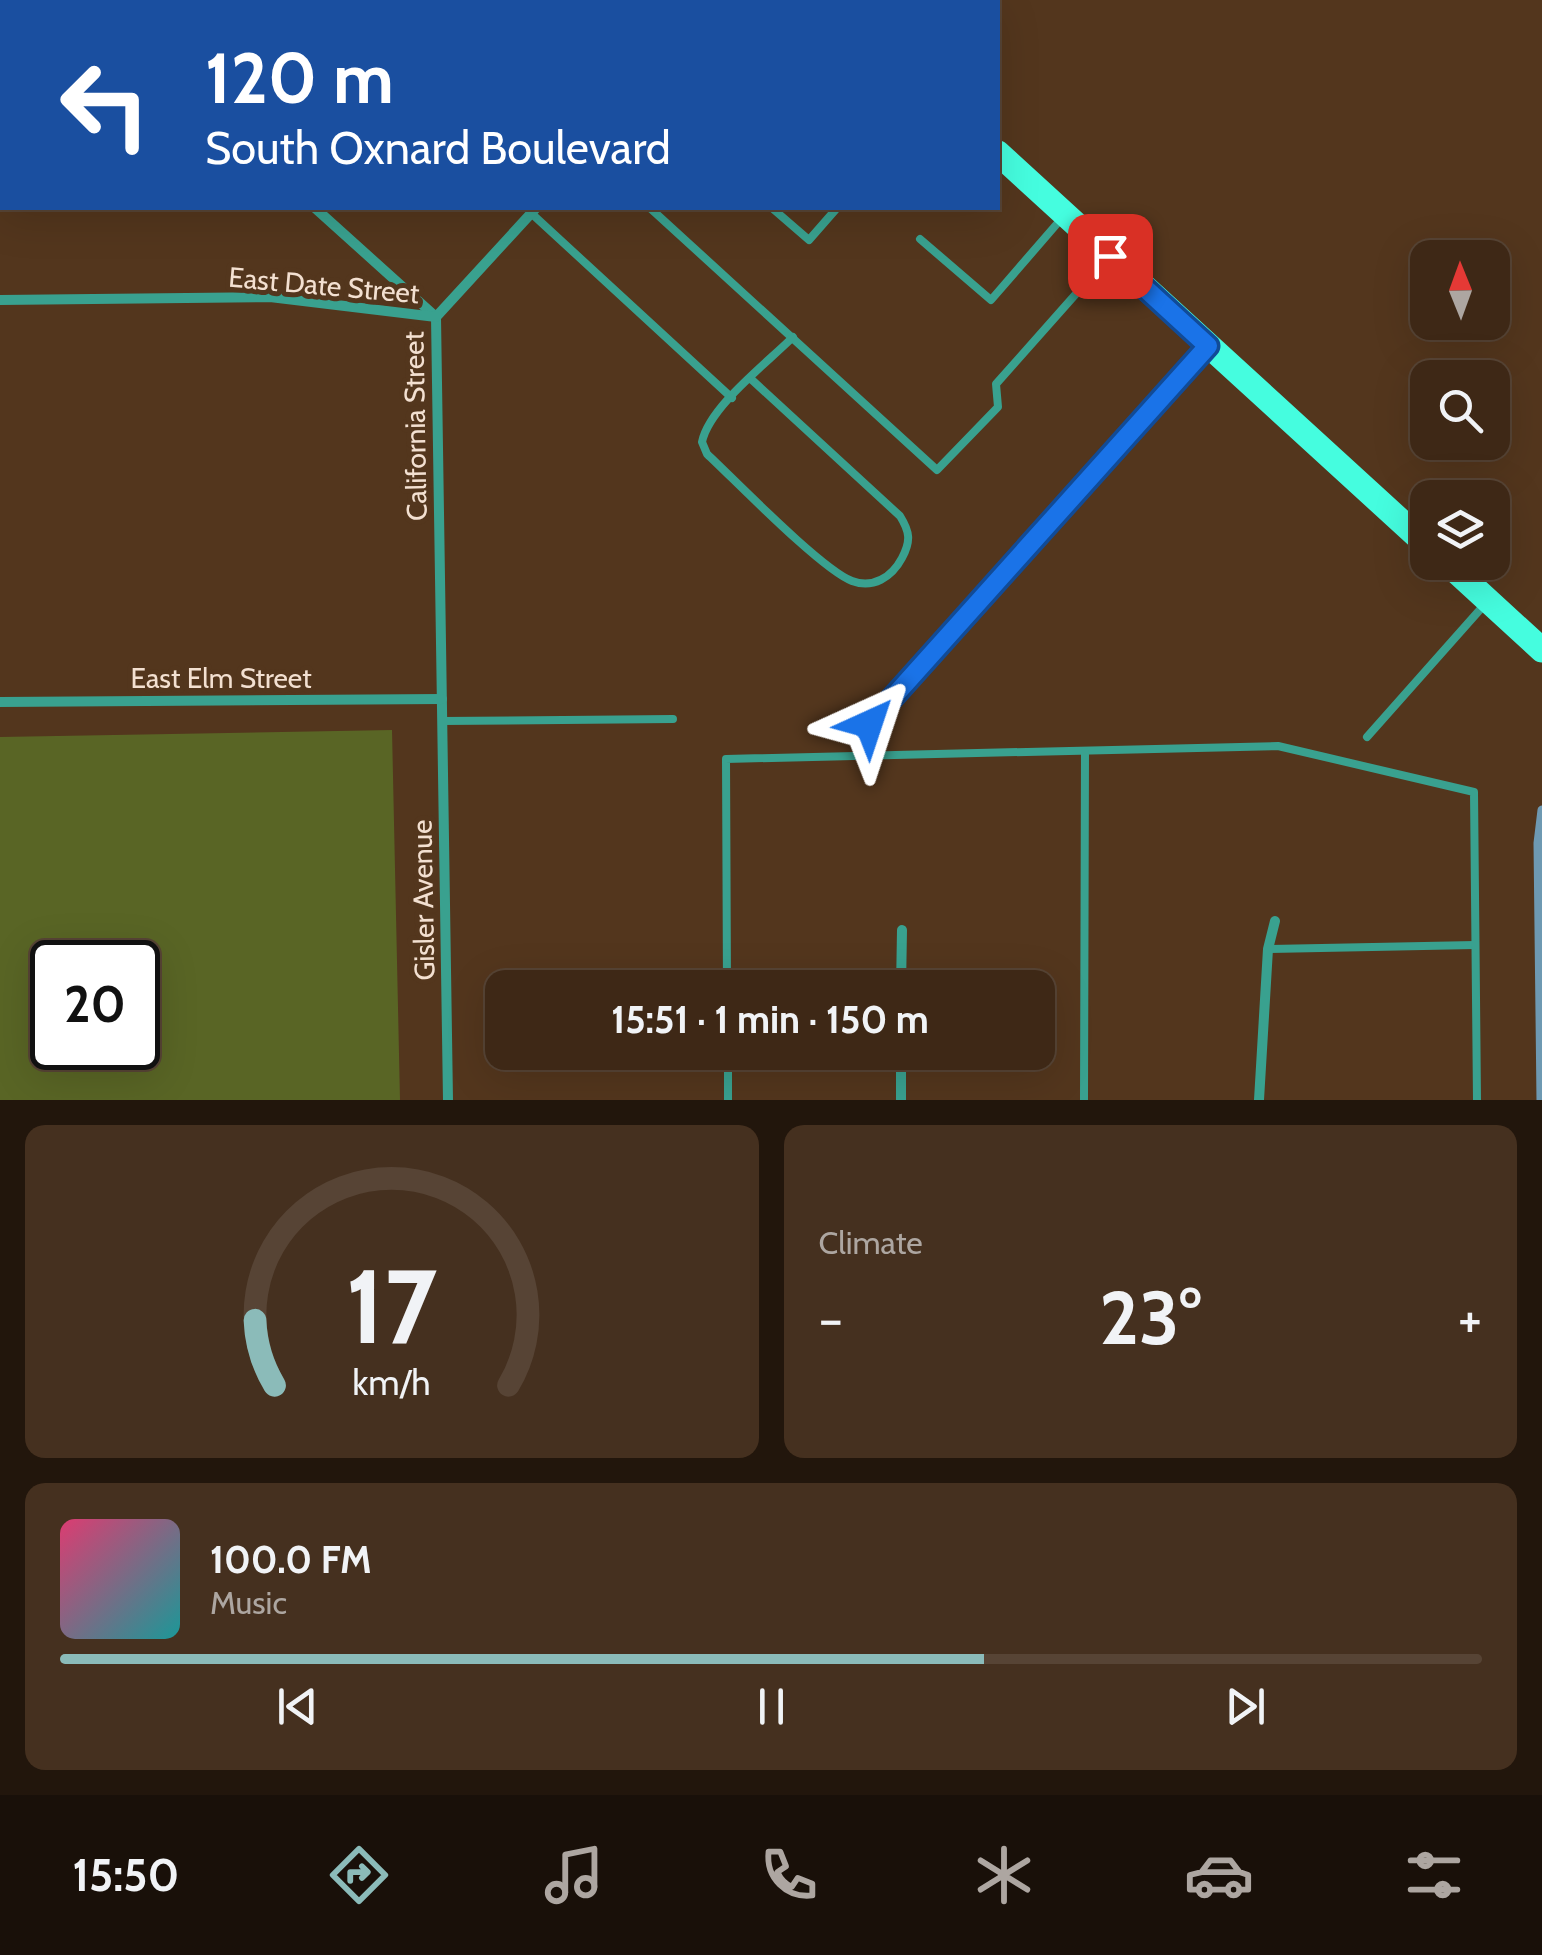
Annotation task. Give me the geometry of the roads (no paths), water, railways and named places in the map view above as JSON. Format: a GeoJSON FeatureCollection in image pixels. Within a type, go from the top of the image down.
{"type":"FeatureCollection","features":[{"type":"Feature","properties":{"kind":"main road"},"geometry":{"type":"LineString","coordinates":[[1000,155],[1410,530]]}},
{"type":"Feature","properties":{"kind":"main road"},"geometry":{"type":"LineString","coordinates":[[1466,580],[1542,650]]}},
{"type":"Feature","properties":{"kind":"street","name":"California Street"},"geometry":{"type":"LineString","coordinates":[[317,210],[436,317],[442,698]]}},
{"type":"Feature","properties":{"kind":"street","name":"East Date Street"},"geometry":{"type":"LineString","coordinates":[[0,300],[270,297],[436,317],[534,210]]}},
{"type":"Feature","properties":{"kind":"street","name":"East Elm Street"},"geometry":{"type":"LineString","coordinates":[[0,702],[442,698]]}},
{"type":"Feature","properties":{"kind":"street","name":"Gisler Avenue"},"geometry":{"type":"LineString","coordinates":[[442,698],[448,1100]]}},
{"type":"Feature","properties":{"kind":"street"},"geometry":{"type":"LineString","coordinates":[[1258,1100],[1268,948],[1274,921]]}},
{"type":"Feature","properties":{"kind":"street"},"geometry":{"type":"LineString","coordinates":[[901,970],[902,930]]}},
{"type":"Feature","properties":{"kind":"street"},"geometry":{"type":"LineString","coordinates":[[900,1100],[901,1070]]}},
{"type":"Feature","properties":{"kind":"lane"},"geometry":{"type":"LineString","coordinates":[[534,210],[732,398]]}},
{"type":"Feature","properties":{"kind":"lane"},"geometry":{"type":"LineString","coordinates":[[652,210],[938,470],[998,407],[996,384],[1110,256]]}},
{"type":"Feature","properties":{"kind":"lane"},"geometry":{"type":"LineString","coordinates":[[774,210],[809,240],[835,210]]}},
{"type":"Feature","properties":{"kind":"lane"},"geometry":{"type":"LineString","coordinates":[[920,240],[991,300],[1065,215]]}},
{"type":"Feature","properties":{"kind":"lane"},"geometry":{"type":"LineString","coordinates":[[751,378],[900,516],[909,530],[910,544],[886,578],[870,584],[838,573],[707,454],[704,431],[732,398],[751,378],[792,337]]}},
{"type":"Feature","properties":{"kind":"lane"},"geometry":{"type":"LineString","coordinates":[[869,724],[1208,346]]}},
{"type":"Feature","properties":{"kind":"lane"},"geometry":{"type":"LineString","coordinates":[[1368,737],[1488,600]]}},
{"type":"Feature","properties":{"kind":"lane"},"geometry":{"type":"LineString","coordinates":[[442,721],[673,719]]}},
{"type":"Feature","properties":{"kind":"lane"},"geometry":{"type":"LineString","coordinates":[[727,970],[726,759],[1278,746],[1474,792],[1477,1100]]}},
{"type":"Feature","properties":{"kind":"lane"},"geometry":{"type":"LineString","coordinates":[[1084,752],[1084,1100]]}},
{"type":"Feature","properties":{"kind":"lane"},"geometry":{"type":"LineString","coordinates":[[1268,948],[1476,946]]}},
{"type":"Feature","properties":{"kind":"lane"},"geometry":{"type":"LineString","coordinates":[[728,1070],[728,1100]]}},
{"type":"Feature","properties":{"kind":"waterway"},"geometry":{"type":"LineString","coordinates":[[1541,1100],[1538,843],[1542,810]]}}]}
